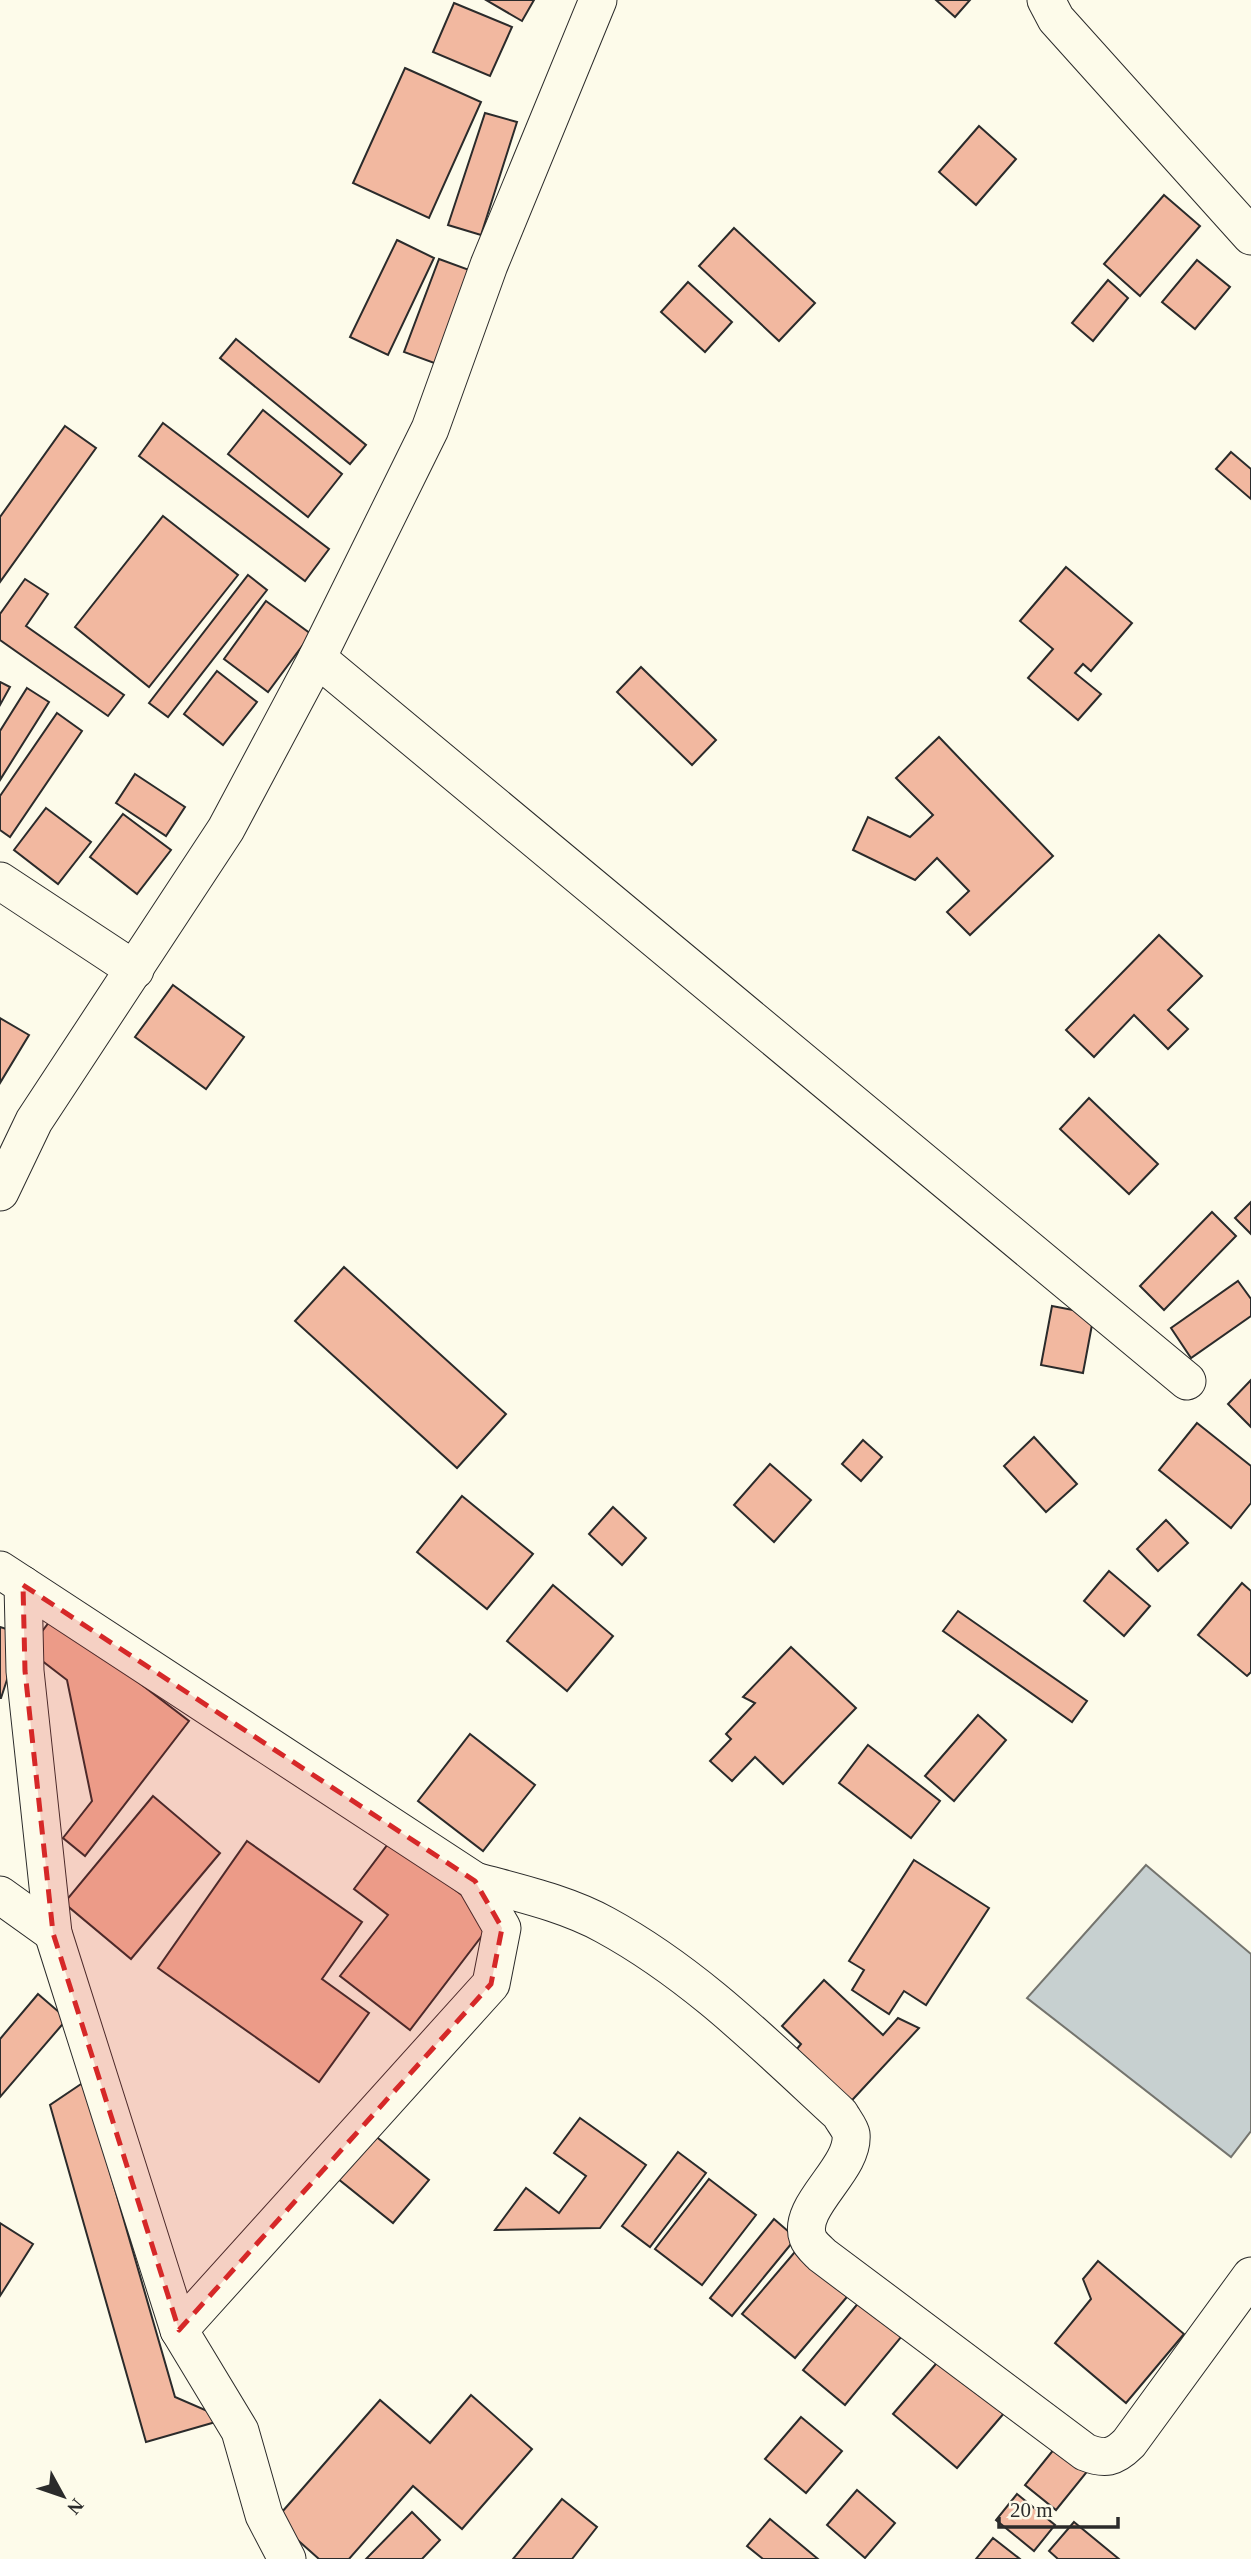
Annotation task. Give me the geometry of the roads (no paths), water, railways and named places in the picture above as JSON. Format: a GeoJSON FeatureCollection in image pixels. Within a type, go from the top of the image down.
{"type":"FeatureCollection","features":[{"type":"Feature","properties":{"kind":"street"},"geometry":{"type":"LineString","coordinates":[[0,1192],[34,1121],[226,829],[317,658],[430,429],[489,265],[598,0]]}},
{"type":"Feature","properties":{"kind":"street"},"geometry":{"type":"LineString","coordinates":[[1046,0],[1056,19],[1251,236]]}},
{"type":"Feature","properties":{"kind":"street"},"geometry":{"type":"LineString","coordinates":[[317,658],[1187,1381]]}},
{"type":"Feature","properties":{"kind":"street"},"geometry":{"type":"LineString","coordinates":[[0,881],[135,971]]}},
{"type":"Feature","properties":{"kind":"street"},"geometry":{"type":"LineString","coordinates":[[12,1577],[475,1881],[549,1902],[605,1924],[706,1991],[841,2115],[851,2133],[846,2157],[806,2224],[808,2239],[822,2255],[1085,2452],[1101,2459],[1116,2456],[1251,2276]]}},
{"type":"Feature","properties":{"kind":"street"},"geometry":{"type":"LineString","coordinates":[[12,1577],[25,1671],[52,1933],[179,2329],[240,2431],[264,2515],[287,2559]]}},
{"type":"Feature","properties":{"kind":"street"},"geometry":{"type":"LineString","coordinates":[[179,2329],[491,1984],[502,1928],[475,1881]]}},
{"type":"Feature","properties":{"kind":"street"},"geometry":{"type":"LineString","coordinates":[[0,1895],[52,1933]]}}]}
